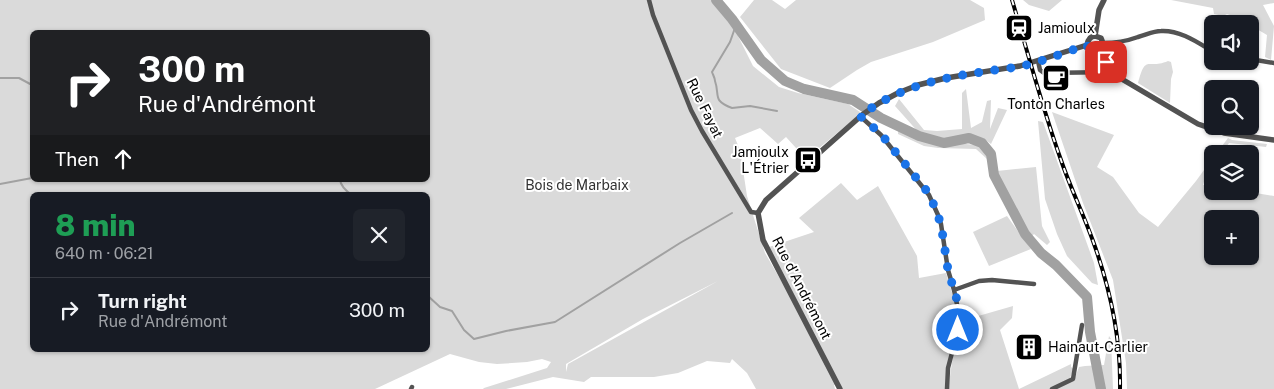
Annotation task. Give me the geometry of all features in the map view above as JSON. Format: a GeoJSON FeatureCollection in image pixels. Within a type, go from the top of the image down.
{"type":"FeatureCollection","features":[{"type":"Feature","properties":{"kind":"street","name":"Rue Fayat"},"geometry":{"type":"LineString","coordinates":[[649,0],[653,15],[695,117],[751,212],[758,213]]}},
{"type":"Feature","properties":{"kind":"street"},"geometry":{"type":"LineString","coordinates":[[1095,36],[1099,10],[1104,0]]}},
{"type":"Feature","properties":{"kind":"street"},"geometry":{"type":"LineString","coordinates":[[1103,43],[1114,43],[1155,32],[1169,31],[1183,35],[1204,47]]}},
{"type":"Feature","properties":{"kind":"street"},"geometry":{"type":"LineString","coordinates":[[1095,36],[1101,38],[1103,43],[1102,48],[1096,52],[1088,48],[1087,45],[1090,37],[1095,36]]}},
{"type":"Feature","properties":{"kind":"street"},"geometry":{"type":"LineString","coordinates":[[758,213],[766,200],[861,116],[879,103],[898,93],[946,78],[1028,64],[1087,45]]}},
{"type":"Feature","properties":{"kind":"street"},"geometry":{"type":"LineString","coordinates":[[1099,50],[1107,65],[1120,78],[1198,124],[1224,133],[1274,140]]}},
{"type":"Feature","properties":{"kind":"street"},"geometry":{"type":"LineString","coordinates":[[1259,60],[1274,63]]}},
{"type":"Feature","properties":{"kind":"street"},"geometry":{"type":"LineString","coordinates":[[1038,61],[1040,70],[1044,73],[1114,72]]}},
{"type":"Feature","properties":{"kind":"street"},"geometry":{"type":"LineString","coordinates":[[861,116],[881,134],[929,195],[941,224],[948,270],[959,314],[958,330],[948,368],[947,389]]}},
{"type":"Feature","properties":{"kind":"street","name":"Rue d'Andrémont"},"geometry":{"type":"LineString","coordinates":[[758,213],[763,240],[840,389]]}},
{"type":"Feature","properties":{"kind":"street"},"geometry":{"type":"LineString","coordinates":[[954,290],[979,281],[992,280],[1034,284]]}},
{"type":"Feature","properties":{"kind":"street"},"geometry":{"type":"LineString","coordinates":[[1052,389],[1073,379],[1082,325]]}},
{"type":"Feature","properties":{"kind":"green space","name":"Bois de Marbaix"},"geometry":{"type":"Polygon","coordinates":[[[0,0],[713,0],[753,40],[738,36],[753,66],[779,87],[848,104],[860,112],[860,114],[806,159],[786,137],[778,144],[760,128],[735,138],[740,150],[747,196],[765,253],[790,296],[769,247],[814,232],[799,218],[841,183],[857,200],[878,186],[917,256],[919,278],[946,273],[958,312],[956,334],[947,366],[945,389],[842,389],[840,385],[834,385],[835,389],[756,389],[747,373],[732,359],[730,363],[707,361],[678,373],[654,377],[591,377],[584,382],[553,377],[506,389],[483,389],[547,368],[551,362],[542,359],[497,364],[479,362],[450,354],[375,389],[0,389],[0,0]],[[718,281],[643,319],[566,364],[566,372],[568,364],[718,281]]]}},
{"type":"Feature","properties":{"kind":"green space"},"geometry":{"type":"Polygon","coordinates":[[[754,0],[772,0],[785,9],[796,0],[970,0],[984,8],[985,20],[933,42],[871,62],[830,88],[781,69],[740,17],[754,0]]]}},
{"type":"Feature","properties":{"kind":"green space"},"geometry":{"type":"Polygon","coordinates":[[[1023,0],[1062,0],[1049,11],[1029,5],[1023,0]]]}},
{"type":"Feature","properties":{"kind":"green space"},"geometry":{"type":"Polygon","coordinates":[[[1171,0],[1274,0],[1274,3],[1263,5],[1274,26],[1271,60],[1265,57],[1267,35],[1259,30],[1259,15],[1218,15],[1214,14],[1213,8],[1171,0]]]}},
{"type":"Feature","properties":{"kind":"green space"},"geometry":{"type":"Polygon","coordinates":[[[1171,62],[1173,72],[1170,103],[1138,83],[1145,65],[1171,62]]]}},
{"type":"Feature","properties":{"kind":"green space"},"geometry":{"type":"Polygon","coordinates":[[[966,89],[971,128],[982,122],[987,101],[991,100],[990,129],[998,108],[1007,110],[991,144],[983,138],[982,144],[960,138],[943,140],[920,134],[895,106],[899,99],[924,130],[962,129],[962,93],[966,89]]]}},
{"type":"Feature","properties":{"kind":"green space"},"geometry":{"type":"Polygon","coordinates":[[[1052,112],[1114,135],[1097,167],[1113,177],[1139,213],[1158,227],[1204,170],[1204,200],[1259,200],[1259,194],[1274,196],[1274,389],[1127,389],[1126,363],[1113,280],[1083,203],[1052,112]]]}},
{"type":"Feature","properties":{"kind":"green space"},"geometry":{"type":"Polygon","coordinates":[[[1038,121],[1043,122],[1094,263],[1098,285],[1092,283],[1067,256],[1057,234],[1045,199],[1038,121]]]}},
{"type":"Feature","properties":{"kind":"green space"},"geometry":{"type":"Polygon","coordinates":[[[898,131],[929,143],[977,145],[990,156],[987,159],[976,149],[924,146],[898,134],[898,131]]]}},
{"type":"Feature","properties":{"kind":"green space"},"geometry":{"type":"Polygon","coordinates":[[[1228,138],[1267,144],[1266,147],[1229,143],[1223,145],[1228,138]]]}},
{"type":"Feature","properties":{"kind":"green space"},"geometry":{"type":"Polygon","coordinates":[[[1036,167],[1042,226],[1050,242],[1047,245],[1034,234],[1031,237],[1005,192],[997,171],[1036,167]]]}},
{"type":"Feature","properties":{"kind":"green space"},"geometry":{"type":"Polygon","coordinates":[[[1007,216],[1031,249],[989,266],[973,232],[1007,216]]]}},
{"type":"Feature","properties":{"kind":"green space"},"geometry":{"type":"Polygon","coordinates":[[[1013,306],[1012,318],[1000,330],[1019,389],[949,389],[952,363],[961,321],[1013,306]]]}},
{"type":"Feature","properties":{"kind":"green space"},"geometry":{"type":"Polygon","coordinates":[[[1109,336],[1111,339],[1113,389],[1056,389],[1074,380],[1079,367],[1104,365],[1109,336]]]}},
{"type":"Feature","properties":{"kind":"green space"},"geometry":{"type":"Polygon","coordinates":[[[1071,364],[1071,367],[1074,369],[1069,380],[1049,389],[1019,389],[1071,364]]]}},
{"type":"Feature","properties":{"kind":"waterway"},"geometry":{"type":"LineString","coordinates":[[716,0],[761,60],[785,81],[804,89],[853,100],[881,118],[919,136],[944,143],[969,138],[982,143],[991,154],[994,175],[1025,234],[1041,253],[1056,265],[1087,297],[1090,332],[1101,389]]}},
{"type":"Feature","properties":{"kind":"waterway"},"geometry":{"type":"LineString","coordinates":[[736,25],[730,42],[712,72],[719,100],[732,108],[750,106],[777,111]]}},
{"type":"Feature","properties":{"kind":"waterway"},"geometry":{"type":"LineString","coordinates":[[0,78],[19,78],[30,84]]}},
{"type":"Feature","properties":{"kind":"waterway"},"geometry":{"type":"LineString","coordinates":[[0,184],[30,178]]}},
{"type":"Feature","properties":{"kind":"waterway"},"geometry":{"type":"LineString","coordinates":[[340,182],[348,192]]}},
{"type":"Feature","properties":{"kind":"waterway"},"geometry":{"type":"LineString","coordinates":[[430,298],[440,307],[452,311],[464,330],[474,339],[555,322],[680,243],[732,213]]}},
{"type":"Feature","properties":{"kind":"railway"},"geometry":{"type":"LineString","coordinates":[[1012,0],[1054,140],[1105,277],[1119,351],[1120,389]]}},
{"type":"Feature","properties":{"kind":"place","name":"Jamioulx"},"geometry":{"type":"Point","coordinates":[1019,28]}},
{"type":"Feature","properties":{"kind":"place","name":"Tonton Charles"},"geometry":{"type":"Point","coordinates":[1056,78]}},
{"type":"Feature","properties":{"kind":"place","name":"Jamioulx L'Étrier"},"geometry":{"type":"Point","coordinates":[808,160]}},
{"type":"Feature","properties":{"kind":"place","name":"Hainaut-Carlier"},"geometry":{"type":"Point","coordinates":[1029,347]}},
{"type":"Feature","properties":{"kind":"route"},"geometry":{"type":"LineString","coordinates":[[958,330],[959,314],[957,300],[948,270],[941,224],[933,203],[926,190],[898,154],[881,134],[860,116],[879,103],[918,85],[977,72],[1031,64],[1087,45],[1092,51],[1096,52],[1099,50],[1106,62]]}}]}
